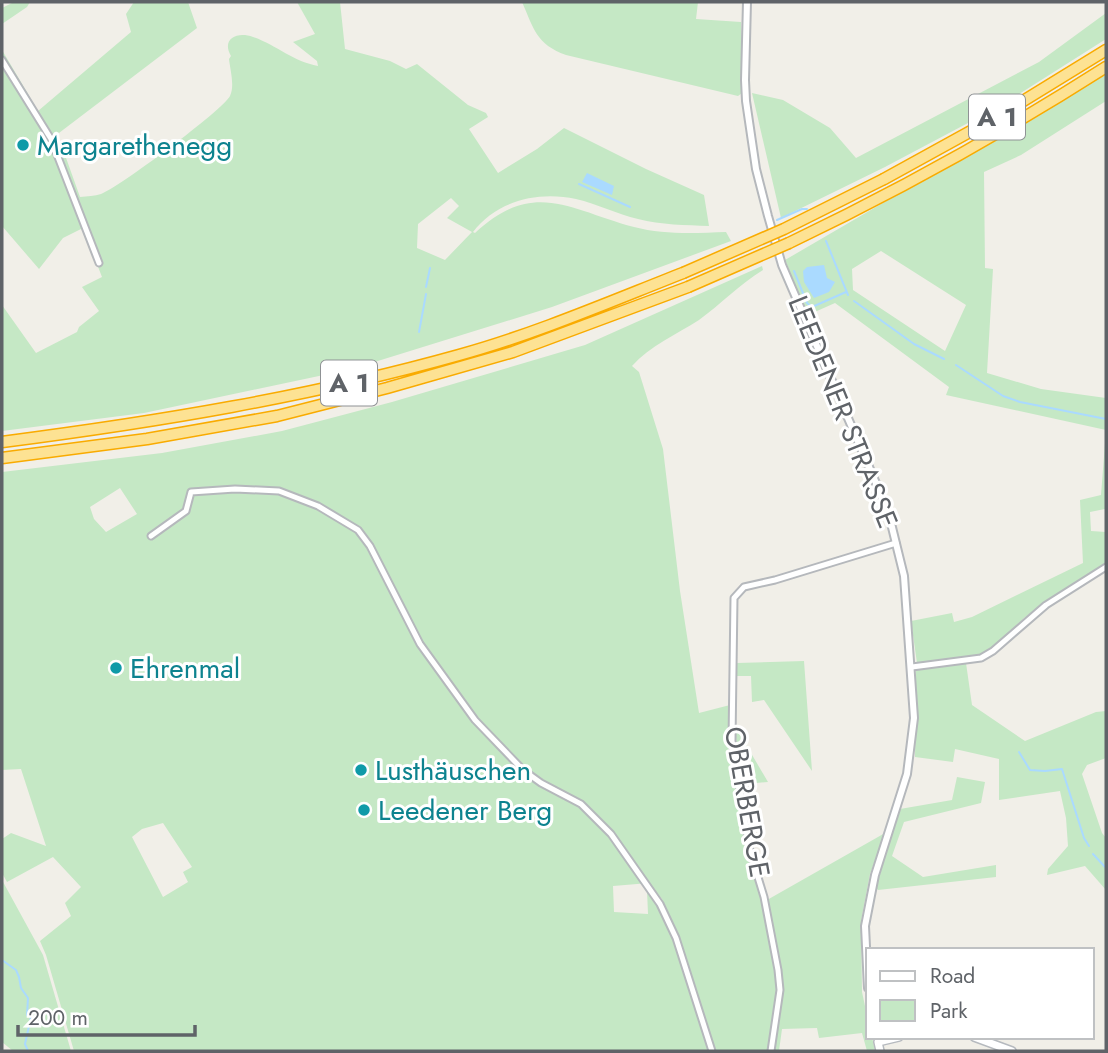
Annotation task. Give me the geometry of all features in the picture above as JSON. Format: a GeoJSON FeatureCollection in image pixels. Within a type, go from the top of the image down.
{"type":"FeatureCollection","features":[{"type":"Feature","properties":{"kind":"highway","name":"A 1"},"geometry":{"type":"LineString","coordinates":[[2,442],[181,417],[269,401],[378,376],[534,331],[683,273],[784,229],[884,179],[1002,114],[1106,50]]}},
{"type":"Feature","properties":{"kind":"highway","name":"A 1"},"geometry":{"type":"LineString","coordinates":[[2,458],[147,439],[277,416],[513,352],[688,286],[789,243],[890,193],[991,138],[1106,67]]}},
{"type":"Feature","properties":{"kind":"main road"},"geometry":{"type":"LineString","coordinates":[[878,1039],[880,1051]]}},
{"type":"Feature","properties":{"kind":"main road"},"geometry":{"type":"LineString","coordinates":[[979,1039],[1012,1051]]}},
{"type":"Feature","properties":{"kind":"street","name":"LEEDENER STRASSE"},"geometry":{"type":"LineString","coordinates":[[747,2],[746,101],[756,169],[768,216],[783,267],[888,510],[904,576],[914,718],[910,760],[896,813],[874,876],[865,926],[866,948]]}},
{"type":"Feature","properties":{"kind":"street"},"geometry":{"type":"LineString","coordinates":[[2,60],[51,139],[99,263]]}},
{"type":"Feature","properties":{"kind":"street"},"geometry":{"type":"LineString","coordinates":[[151,536],[184,513],[191,492],[235,489],[279,491],[318,506],[358,530],[370,546],[420,644],[475,720],[523,769],[541,783],[581,804],[611,834],[660,904],[676,937],[712,1051]]}},
{"type":"Feature","properties":{"kind":"street","name":"OBERBERGE"},"geometry":{"type":"LineString","coordinates":[[771,1051],[779,990],[778,970],[764,897],[751,851],[732,741],[734,598],[744,587],[896,543]]}},
{"type":"Feature","properties":{"kind":"street"},"geometry":{"type":"LineString","coordinates":[[912,667],[981,658],[993,651],[1046,605],[1106,567]]}},
{"type":"Feature","properties":{"kind":"green space"},"geometry":{"type":"Polygon","coordinates":[[[14,2],[30,2],[2,24],[2,8],[14,2]]]}},
{"type":"Feature","properties":{"kind":"green space"},"geometry":{"type":"Polygon","coordinates":[[[134,2],[188,2],[197,28],[55,136],[80,197],[101,194],[111,189],[191,132],[223,104],[230,96],[232,87],[228,45],[232,38],[247,35],[301,61],[318,66],[317,61],[293,42],[315,34],[297,2],[340,2],[345,49],[390,61],[406,69],[417,64],[468,105],[486,113],[488,117],[469,129],[498,173],[537,149],[564,128],[704,195],[709,226],[647,221],[576,199],[547,196],[506,206],[483,221],[473,232],[516,206],[534,202],[571,207],[645,230],[680,233],[726,232],[731,241],[552,307],[352,369],[144,413],[2,431],[2,305],[36,353],[77,332],[79,327],[99,311],[82,287],[102,277],[83,228],[63,238],[39,269],[2,226],[2,50],[38,111],[131,32],[126,14],[134,2]],[[451,198],[418,224],[417,248],[445,260],[472,232],[447,218],[459,206],[451,198]]]}},
{"type":"Feature","properties":{"kind":"green space"},"geometry":{"type":"Polygon","coordinates":[[[522,2],[698,2],[696,19],[741,22],[742,93],[738,96],[556,51],[537,34],[522,2]]]}},
{"type":"Feature","properties":{"kind":"green space"},"geometry":{"type":"Polygon","coordinates":[[[1106,13],[1106,39],[1000,106],[781,218],[752,93],[783,100],[830,128],[856,158],[1039,62],[1106,13]]]}},
{"type":"Feature","properties":{"kind":"green space"},"geometry":{"type":"Polygon","coordinates":[[[1106,73],[1106,101],[1021,155],[984,172],[985,268],[993,269],[987,373],[1041,389],[1106,398],[1106,430],[946,395],[949,387],[835,303],[808,315],[785,260],[1106,73]],[[881,251],[852,269],[853,290],[945,351],[966,305],[881,251]]]}},
{"type":"Feature","properties":{"kind":"green space"},"geometry":{"type":"Polygon","coordinates":[[[762,266],[763,270],[707,314],[655,346],[632,366],[639,372],[663,449],[680,591],[699,713],[730,705],[730,748],[765,918],[770,918],[767,900],[885,833],[870,874],[861,921],[866,1039],[872,1039],[875,1051],[867,1051],[862,1033],[819,1038],[817,1028],[782,1029],[779,1051],[74,1051],[40,941],[71,916],[65,903],[81,887],[53,857],[7,882],[2,873],[2,839],[11,833],[46,846],[21,769],[2,770],[2,472],[162,453],[282,431],[392,402],[585,345],[762,266]],[[120,488],[90,507],[94,519],[106,532],[137,514],[120,488]],[[163,823],[142,829],[132,837],[163,897],[188,882],[183,872],[192,867],[163,823]],[[649,883],[613,886],[614,912],[648,914],[647,890],[657,902],[674,934],[678,933],[662,899],[649,883]]]}},
{"type":"Feature","properties":{"kind":"green space"},"geometry":{"type":"Polygon","coordinates":[[[1106,431],[1105,509],[1090,512],[1091,531],[1106,532],[1106,564],[1045,602],[991,649],[980,655],[917,663],[911,621],[952,613],[954,622],[972,617],[1083,563],[1080,500],[1101,495],[1106,431]]]}},
{"type":"Feature","properties":{"kind":"green space"},"geometry":{"type":"Polygon","coordinates":[[[804,661],[812,771],[764,700],[752,702],[751,676],[736,676],[737,663],[804,661]]]}},
{"type":"Feature","properties":{"kind":"green space"},"geometry":{"type":"Polygon","coordinates":[[[966,663],[972,705],[1025,741],[1096,712],[1106,711],[1106,758],[1087,765],[1082,774],[1106,838],[1106,890],[1085,866],[1047,875],[1048,869],[1068,846],[1060,791],[999,800],[999,759],[955,749],[953,762],[915,757],[916,670],[966,663]]]}},
{"type":"Feature","properties":{"kind":"green space"},"geometry":{"type":"Polygon","coordinates":[[[735,726],[768,782],[756,783],[750,757],[738,760],[735,726]]]}},
{"type":"Feature","properties":{"kind":"green space"},"geometry":{"type":"Polygon","coordinates":[[[957,777],[985,782],[981,803],[904,822],[892,856],[923,877],[996,865],[996,877],[878,890],[876,887],[900,809],[952,800],[957,777]]]}},
{"type":"Feature","properties":{"kind":"green space"},"geometry":{"type":"Polygon","coordinates":[[[2,880],[43,955],[71,1051],[13,1051],[2,1042],[2,880]]]}},
{"type":"Feature","properties":{"kind":"water"},"geometry":{"type":"Polygon","coordinates":[[[587,173],[614,186],[612,195],[582,182],[587,173]]]}},
{"type":"Feature","properties":{"kind":"water"},"geometry":{"type":"Polygon","coordinates":[[[824,265],[827,278],[835,282],[829,292],[814,298],[804,282],[803,271],[807,267],[824,265]]]}},
{"type":"Feature","properties":{"kind":"waterway"},"geometry":{"type":"LineString","coordinates":[[579,184],[630,207]]}},
{"type":"Feature","properties":{"kind":"waterway"},"geometry":{"type":"LineString","coordinates":[[777,220],[807,209]]}},
{"type":"Feature","properties":{"kind":"waterway"},"geometry":{"type":"LineString","coordinates":[[826,241],[848,295]]}},
{"type":"Feature","properties":{"kind":"waterway"},"geometry":{"type":"LineString","coordinates":[[426,287],[430,268]]}},
{"type":"Feature","properties":{"kind":"waterway"},"geometry":{"type":"LineString","coordinates":[[794,271],[807,303],[812,307],[846,292]]}},
{"type":"Feature","properties":{"kind":"waterway"},"geometry":{"type":"LineString","coordinates":[[419,332],[426,294]]}},
{"type":"Feature","properties":{"kind":"waterway"},"geometry":{"type":"LineString","coordinates":[[854,301],[914,344],[944,359]]}},
{"type":"Feature","properties":{"kind":"waterway"},"geometry":{"type":"LineString","coordinates":[[956,365],[1003,396],[1020,402],[1106,419]]}},
{"type":"Feature","properties":{"kind":"waterway"},"geometry":{"type":"LineString","coordinates":[[1019,752],[1030,770],[1062,769],[1089,846]]}},
{"type":"Feature","properties":{"kind":"waterway"},"geometry":{"type":"LineString","coordinates":[[1093,854],[1106,868]]}},
{"type":"Feature","properties":{"kind":"waterway"},"geometry":{"type":"LineString","coordinates":[[2,960],[16,970],[21,988],[28,998],[27,1015],[31,1017],[25,1044],[28,1051]]}},
{"type":"Feature","properties":{"kind":"place","name":"Margarethenegg"},"geometry":{"type":"Point","coordinates":[23,145]}},
{"type":"Feature","properties":{"kind":"place","name":"Ehrenmal"},"geometry":{"type":"Point","coordinates":[116,668]}},
{"type":"Feature","properties":{"kind":"place","name":"Lusthäuschen"},"geometry":{"type":"Point","coordinates":[361,770]}},
{"type":"Feature","properties":{"kind":"place","name":"Leedener Berg"},"geometry":{"type":"Point","coordinates":[364,810]}}]}
